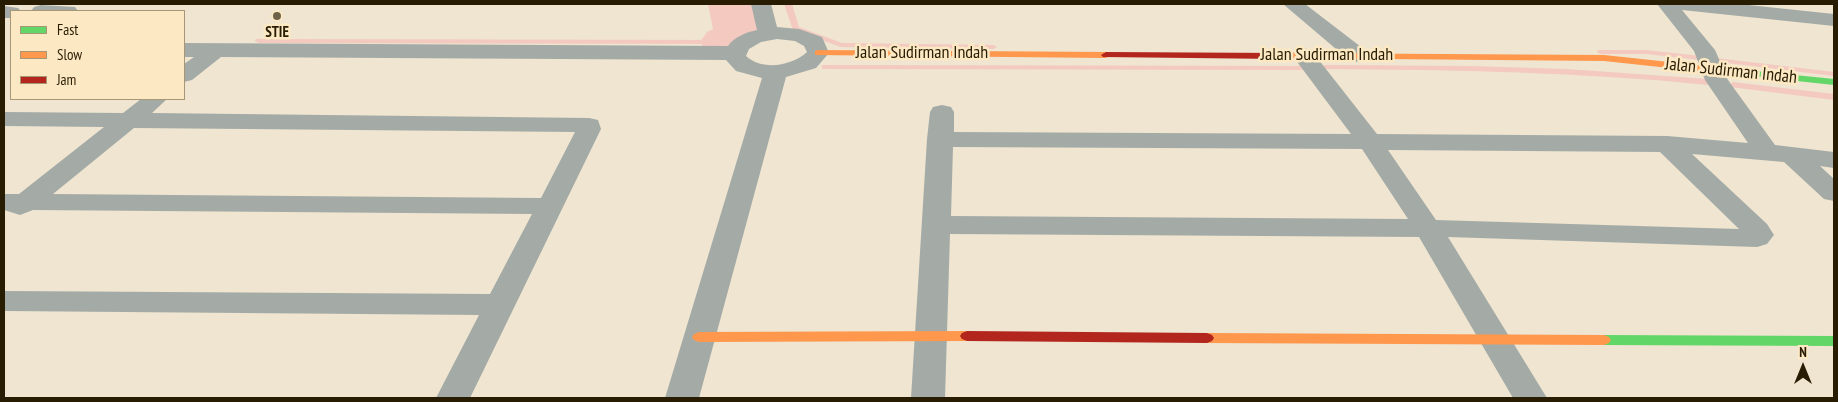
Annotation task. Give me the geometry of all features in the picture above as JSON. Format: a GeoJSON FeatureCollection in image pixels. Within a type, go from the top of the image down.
{"type":"FeatureCollection","features":[{"type":"Feature","properties":{"kind":"street"},"geometry":{"type":"LineString","coordinates":[[761,4],[769,35]]}},
{"type":"Feature","properties":{"kind":"street"},"geometry":{"type":"LineString","coordinates":[[1292,4],[1357,55]]}},
{"type":"Feature","properties":{"kind":"street"},"geometry":{"type":"LineString","coordinates":[[1667,4],[1704,50],[1717,80],[1779,153],[1834,193]]}},
{"type":"Feature","properties":{"kind":"street"},"geometry":{"type":"LineString","coordinates":[[1684,4],[1834,20]]}},
{"type":"Feature","properties":{"kind":"street"},"geometry":{"type":"LineString","coordinates":[[777,33],[799,35],[814,42],[818,53],[808,63],[788,70],[764,72],[744,66],[735,56],[737,53],[739,46],[755,37],[777,33]]}},
{"type":"Feature","properties":{"kind":"street"},"geometry":{"type":"LineString","coordinates":[[185,50],[737,53]]}},
{"type":"Feature","properties":{"kind":"street"},"geometry":{"type":"LineString","coordinates":[[185,75],[216,50]]}},
{"type":"Feature","properties":{"kind":"street","name":"Jalan Sudirman Indah"},"geometry":{"type":"LineString","coordinates":[[818,53],[1604,58],[1834,82]]}},
{"type":"Feature","properties":{"kind":"street"},"geometry":{"type":"LineString","coordinates":[[1303,55],[1369,141],[1428,228],[1530,398]]}},
{"type":"Feature","properties":{"kind":"street"},"geometry":{"type":"LineString","coordinates":[[682,398],[776,71]]}},
{"type":"Feature","properties":{"kind":"street"},"geometry":{"type":"LineString","coordinates":[[4,221],[15,202],[154,100]]}},
{"type":"Feature","properties":{"kind":"street"},"geometry":{"type":"LineString","coordinates":[[4,119],[588,125],[589,129],[551,206],[453,398]]}},
{"type":"Feature","properties":{"kind":"street"},"geometry":{"type":"LineString","coordinates":[[928,398],[941,126],[1369,141],[1667,144],[1779,153],[1834,160]]}},
{"type":"Feature","properties":{"kind":"street"},"geometry":{"type":"LineString","coordinates":[[936,225],[1428,228],[1757,238],[1760,234],[1757,230],[1667,144]]}},
{"type":"Feature","properties":{"kind":"street"},"geometry":{"type":"LineString","coordinates":[[15,202],[551,206]]}},
{"type":"Feature","properties":{"kind":"street"},"geometry":{"type":"LineString","coordinates":[[4,301],[501,305]]}},
{"type":"Feature","properties":{"kind":"street"},"geometry":{"type":"LineString","coordinates":[[700,337],[932,336],[1834,341]]}},
{"type":"Feature","properties":{"kind":"waterway"},"geometry":{"type":"LineString","coordinates":[[724,42],[737,35],[730,4]]}},
{"type":"Feature","properties":{"kind":"waterway"},"geometry":{"type":"LineString","coordinates":[[788,4],[796,28],[841,45],[993,47]]}},
{"type":"Feature","properties":{"kind":"waterway"},"geometry":{"type":"LineString","coordinates":[[259,41],[724,42]]}},
{"type":"Feature","properties":{"kind":"waterway"},"geometry":{"type":"LineString","coordinates":[[1601,52],[1646,52],[1700,58]]}},
{"type":"Feature","properties":{"kind":"waterway"},"geometry":{"type":"LineString","coordinates":[[1719,60],[1834,74]]}},
{"type":"Feature","properties":{"kind":"waterway"},"geometry":{"type":"LineString","coordinates":[[825,67],[1307,68]]}},
{"type":"Feature","properties":{"kind":"waterway"},"geometry":{"type":"LineString","coordinates":[[1327,67],[1566,71],[1708,82]]}},
{"type":"Feature","properties":{"kind":"waterway"},"geometry":{"type":"LineString","coordinates":[[1733,85],[1834,97]]}},
{"type":"Feature","properties":{"kind":"traffic: fast"},"geometry":{"type":"LineString","coordinates":[[1716,70],[1834,82]]}},
{"type":"Feature","properties":{"kind":"traffic: fast"},"geometry":{"type":"LineString","coordinates":[[1604,340],[1834,341]]}},
{"type":"Feature","properties":{"kind":"traffic: slow"},"geometry":{"type":"LineString","coordinates":[[818,53],[1106,55]]}},
{"type":"Feature","properties":{"kind":"traffic: slow"},"geometry":{"type":"LineString","coordinates":[[1279,56],[1604,58],[1716,70]]}},
{"type":"Feature","properties":{"kind":"traffic: slow"},"geometry":{"type":"LineString","coordinates":[[699,337],[967,336]]}},
{"type":"Feature","properties":{"kind":"traffic: slow"},"geometry":{"type":"LineString","coordinates":[[1207,338],[1604,340]]}},
{"type":"Feature","properties":{"kind":"traffic: jam"},"geometry":{"type":"LineString","coordinates":[[1106,55],[1279,56]]}},
{"type":"Feature","properties":{"kind":"traffic: jam"},"geometry":{"type":"LineString","coordinates":[[967,336],[1207,338]]}},
{"type":"Feature","properties":{"kind":"place","name":"STIE"},"geometry":{"type":"Point","coordinates":[277,16]}}]}
